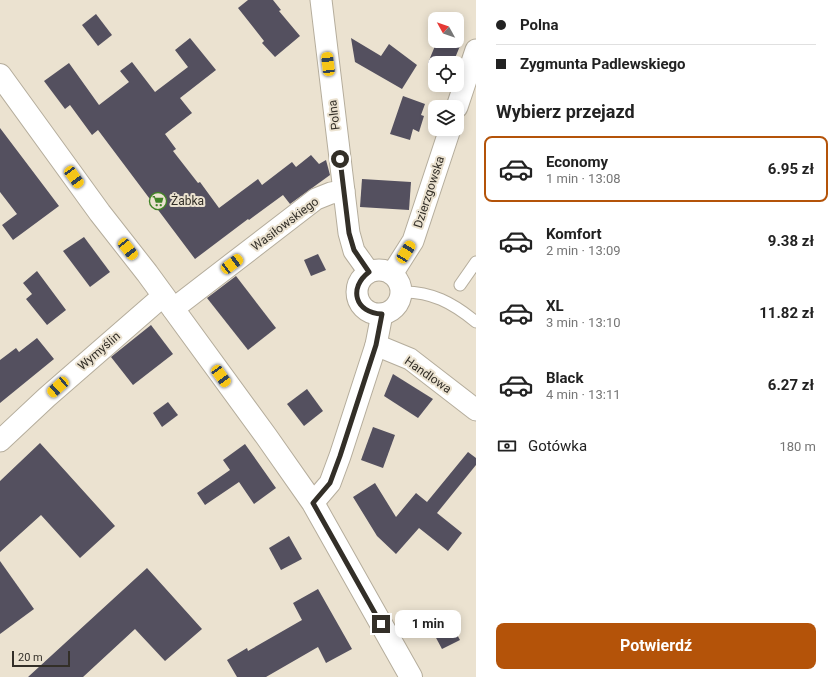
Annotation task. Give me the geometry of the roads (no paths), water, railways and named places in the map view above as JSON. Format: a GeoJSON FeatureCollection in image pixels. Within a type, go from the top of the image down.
{"type":"FeatureCollection","features":[{"type":"Feature","properties":{"kind":"street","name":"Polna"},"geometry":{"type":"LineString","coordinates":[[320,0],[349,233],[354,250],[369,272]]}},
{"type":"Feature","properties":{"kind":"street"},"geometry":{"type":"LineString","coordinates":[[460,100],[472,72],[476,50]]}},
{"type":"Feature","properties":{"kind":"street"},"geometry":{"type":"LineString","coordinates":[[0,75],[100,213],[168,302],[266,436],[313,503],[410,677]]}},
{"type":"Feature","properties":{"kind":"street","name":"Dzierzgowska"},"geometry":{"type":"LineString","coordinates":[[382,314],[395,308],[399,302],[397,283],[413,241],[448,136]]}},
{"type":"Feature","properties":{"kind":"street","name":"Wasiłowskiego"},"geometry":{"type":"LineString","coordinates":[[168,302],[316,199],[330,193],[344,190]]}},
{"type":"Feature","properties":{"kind":"street"},"geometry":{"type":"LineString","coordinates":[[313,503],[330,483],[376,345],[382,314],[374,314],[366,311],[361,306],[357,299],[356,291],[358,283],[369,272],[377,270],[385,270],[397,283]]}},
{"type":"Feature","properties":{"kind":"street","name":"Wymyślin"},"geometry":{"type":"LineString","coordinates":[[1,436],[53,391],[168,302]]}},
{"type":"Feature","properties":{"kind":"street","name":"Handlowa"},"geometry":{"type":"LineString","coordinates":[[376,345],[410,359],[476,410]]}},
{"type":"Feature","properties":{"kind":"lane"},"geometry":{"type":"LineString","coordinates":[[460,286],[476,262]]}},
{"type":"Feature","properties":{"kind":"lane"},"geometry":{"type":"LineString","coordinates":[[397,283],[447,302],[476,322]]}},
{"type":"Feature","properties":{"kind":"place","name":"Żabka"},"geometry":{"type":"Point","coordinates":[158,201]}}]}
